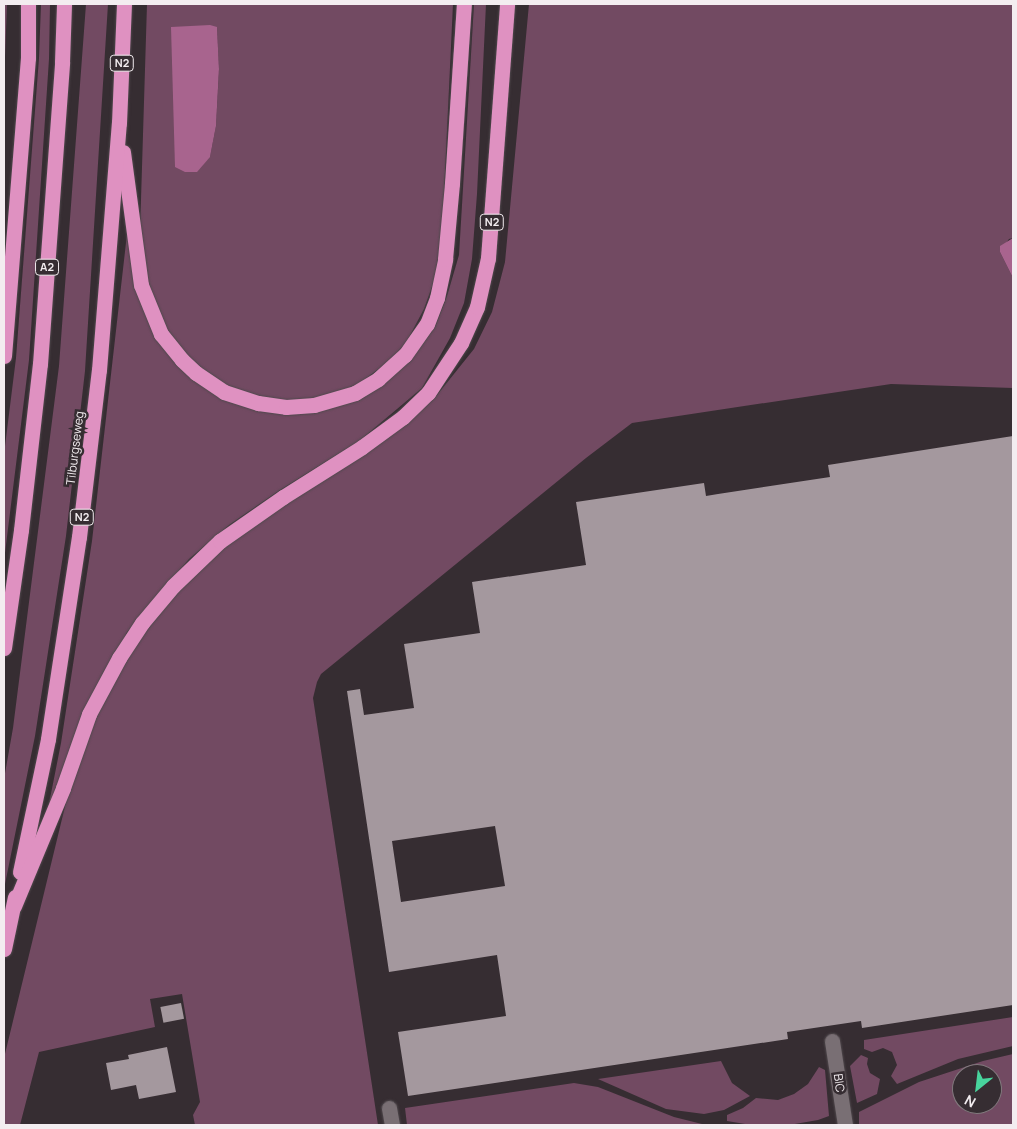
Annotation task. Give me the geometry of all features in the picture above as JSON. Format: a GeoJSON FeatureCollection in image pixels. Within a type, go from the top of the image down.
{"type":"FeatureCollection","features":[{"type":"Feature","properties":{"kind":"highway"},"geometry":{"type":"LineString","coordinates":[[4,356],[28,58],[28,4]]}},
{"type":"Feature","properties":{"kind":"highway","name":"A2"},"geometry":{"type":"LineString","coordinates":[[4,648],[21,530],[40,364],[62,62],[64,4]]}},
{"type":"Feature","properties":{"kind":"highway","name":"Tilburgseweg"},"geometry":{"type":"LineString","coordinates":[[4,949],[48,739],[80,538],[100,370],[119,123],[124,4]]}},
{"type":"Feature","properties":{"kind":"highway","name":"N2"},"geometry":{"type":"LineString","coordinates":[[119,123],[141,286],[155,321],[170,346],[196,373],[224,392],[244,399],[272,406],[299,407],[314,406],[342,398],[368,386],[396,365],[424,329],[437,298],[445,259],[464,4]]}},
{"type":"Feature","properties":{"kind":"highway","name":"N2"},"geometry":{"type":"LineString","coordinates":[[14,906],[63,788],[89,714],[119,658],[148,616],[192,566],[227,536],[275,502],[362,447],[403,417],[428,392],[461,343],[478,307],[488,258],[507,4]]}},
{"type":"Feature","properties":{"kind":"street","name":"BIC"},"geometry":{"type":"LineString","coordinates":[[832,1041],[845,1125]]}},
{"type":"Feature","properties":{"kind":"street"},"geometry":{"type":"LineString","coordinates":[[389,1108],[392,1125]]}},
{"type":"Feature","properties":{"kind":"shaded area"},"geometry":{"type":"Polygon","coordinates":[[[4,4],[7,4],[4,84],[4,4]]]}},
{"type":"Feature","properties":{"kind":"shaded area"},"geometry":{"type":"Polygon","coordinates":[[[41,4],[50,4],[49,59],[29,360],[4,561],[4,454],[16,358],[39,58],[41,4]]]}},
{"type":"Feature","properties":{"kind":"shaded area"},"geometry":{"type":"Polygon","coordinates":[[[86,4],[108,4],[85,371],[66,536],[35,736],[4,889],[4,779],[13,728],[59,366],[86,4]]]}},
{"type":"Feature","properties":{"kind":"shaded area"},"geometry":{"type":"Polygon","coordinates":[[[147,4],[453,4],[442,236],[434,281],[424,309],[407,341],[392,359],[361,382],[340,392],[312,400],[292,401],[259,397],[223,384],[194,363],[172,338],[161,318],[148,284],[140,232],[147,4]],[[217,27],[210,157],[216,126],[219,70],[217,27]]]}},
{"type":"Feature","properties":{"kind":"shaded area"},"geometry":{"type":"Polygon","coordinates":[[[474,4],[486,4],[477,194],[472,259],[464,303],[450,338],[422,388],[359,441],[280,490],[229,525],[189,559],[127,632],[48,809],[61,743],[92,541],[127,234],[175,360],[272,412],[390,378],[411,360],[435,327],[447,296],[459,255],[474,4]]]}},
{"type":"Feature","properties":{"kind":"shaded area"},"geometry":{"type":"Polygon","coordinates":[[[529,4],[1013,4],[1013,238],[1009,239],[1000,252],[1013,278],[1013,388],[891,384],[632,423],[586,458],[321,674],[313,698],[378,1125],[195,1125],[193,1115],[200,1102],[182,994],[150,999],[155,1027],[39,1052],[20,1125],[4,1125],[4,1058],[69,790],[94,719],[110,685],[139,639],[198,569],[237,535],[365,451],[433,400],[474,349],[492,312],[505,262],[529,4]]]}},
{"type":"Feature","properties":{"kind":"shaded area"},"geometry":{"type":"Polygon","coordinates":[[[210,25],[217,27],[219,69],[216,126],[210,157],[197,172],[185,172],[175,167],[171,27],[210,25]]]}},
{"type":"Feature","properties":{"kind":"shaded area"},"geometry":{"type":"Polygon","coordinates":[[[1013,238],[1013,278],[1000,252],[1000,246],[1013,238]]]}},
{"type":"Feature","properties":{"kind":"shaded area"},"geometry":{"type":"Polygon","coordinates":[[[1013,1017],[1013,1046],[958,1059],[897,1084],[891,1076],[897,1065],[892,1052],[883,1048],[872,1052],[864,1049],[864,1040],[1013,1017]]]}},
{"type":"Feature","properties":{"kind":"shaded area"},"geometry":{"type":"Polygon","coordinates":[[[1013,1054],[1013,1125],[859,1125],[859,1112],[919,1082],[952,1071],[952,1114],[1002,1114],[1002,1064],[974,1064],[1013,1054]]]}},
{"type":"Feature","properties":{"kind":"shaded area"},"geometry":{"type":"Polygon","coordinates":[[[861,1055],[868,1058],[867,1064],[870,1073],[880,1079],[877,1094],[857,1103],[850,1066],[861,1055]]]}},
{"type":"Feature","properties":{"kind":"shaded area"},"geometry":{"type":"Polygon","coordinates":[[[721,1061],[732,1083],[750,1096],[724,1110],[704,1114],[666,1109],[598,1079],[721,1061]]]}},
{"type":"Feature","properties":{"kind":"shaded area"},"geometry":{"type":"Polygon","coordinates":[[[819,1067],[825,1070],[829,1116],[789,1125],[751,1125],[727,1121],[727,1115],[743,1108],[756,1098],[778,1100],[794,1094],[808,1084],[819,1067]]]}},
{"type":"Feature","properties":{"kind":"shaded area"},"geometry":{"type":"Polygon","coordinates":[[[574,1083],[598,1087],[674,1117],[706,1125],[407,1125],[405,1108],[574,1083]]]}},
{"type":"Feature","properties":{"kind":"building"},"geometry":{"type":"Polygon","coordinates":[[[1013,436],[1013,1005],[862,1028],[861,1021],[787,1032],[788,1039],[408,1096],[398,1032],[506,1016],[497,955],[389,972],[347,691],[360,689],[364,715],[414,708],[404,644],[480,633],[472,582],[586,565],[576,502],[704,483],[706,496],[830,477],[828,465],[1013,436]],[[495,826],[392,841],[401,902],[505,886],[495,826]]]}},
{"type":"Feature","properties":{"kind":"building"},"geometry":{"type":"Polygon","coordinates":[[[181,1003],[184,1019],[163,1023],[160,1007],[181,1003]]]}},
{"type":"Feature","properties":{"kind":"building"},"geometry":{"type":"Polygon","coordinates":[[[167,1047],[176,1092],[139,1099],[136,1085],[111,1090],[106,1063],[129,1059],[128,1055],[167,1047]]]}}]}
